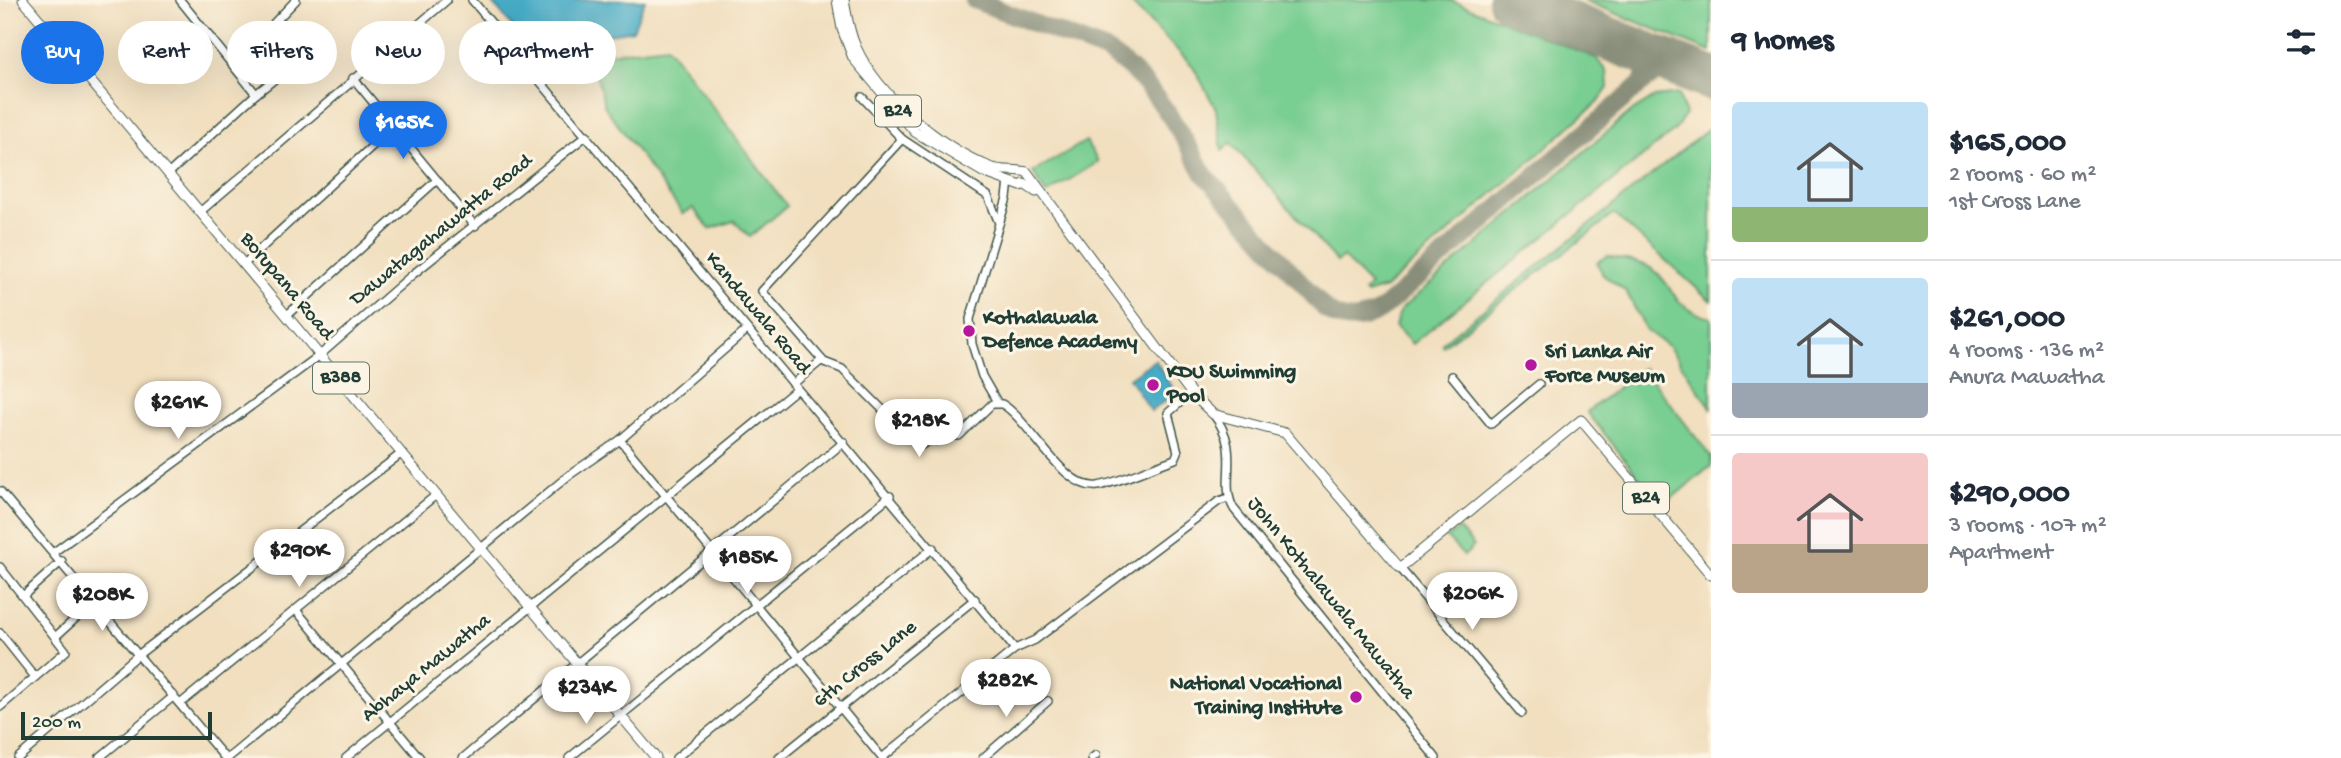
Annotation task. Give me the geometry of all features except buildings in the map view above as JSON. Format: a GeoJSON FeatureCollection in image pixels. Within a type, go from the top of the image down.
{"type":"FeatureCollection","features":[{"type":"Feature","properties":{"kind":"main road","name":"Borupana Road"},"geometry":{"type":"LineString","coordinates":[[23,0],[656,758]]}},
{"type":"Feature","properties":{"kind":"main road","name":"B24"},"geometry":{"type":"LineString","coordinates":[[837,0],[842,29],[853,58],[915,132],[972,166],[1007,177],[1025,182],[1027,172],[1020,170],[1007,177]]}},
{"type":"Feature","properties":{"kind":"main road","name":"B24"},"geometry":{"type":"LineString","coordinates":[[844,0],[850,33],[862,58],[919,126],[950,147],[1007,177]]}},
{"type":"Feature","properties":{"kind":"main road"},"geometry":{"type":"LineString","coordinates":[[1025,182],[1045,200],[1191,393],[1213,414],[1285,433],[1400,568]]}},
{"type":"Feature","properties":{"kind":"main road","name":"B24"},"geometry":{"type":"LineString","coordinates":[[1400,568],[1581,420],[1711,575]]}},
{"type":"Feature","properties":{"kind":"street"},"geometry":{"type":"LineString","coordinates":[[180,0],[256,94]]}},
{"type":"Feature","properties":{"kind":"street"},"geometry":{"type":"LineString","coordinates":[[168,174],[256,94],[301,58],[274,23],[296,0]]}},
{"type":"Feature","properties":{"kind":"street"},"geometry":{"type":"LineString","coordinates":[[422,21],[447,0]]}},
{"type":"Feature","properties":{"kind":"street","name":"Kandawala Road"},"geometry":{"type":"LineString","coordinates":[[472,0],[747,330],[890,496],[1015,649]]}},
{"type":"Feature","properties":{"kind":"street"},"geometry":{"type":"LineString","coordinates":[[201,211],[351,80]]}},
{"type":"Feature","properties":{"kind":"street"},"geometry":{"type":"LineString","coordinates":[[358,84],[475,226]]}},
{"type":"Feature","properties":{"kind":"street"},"geometry":{"type":"LineString","coordinates":[[862,97],[902,139],[988,196],[999,223]]}},
{"type":"Feature","properties":{"kind":"street"},"geometry":{"type":"LineString","coordinates":[[244,264],[393,127]]}},
{"type":"Feature","properties":{"kind":"street","name":"Dawatagahawatta Road"},"geometry":{"type":"LineString","coordinates":[[54,552],[320,355],[412,275],[587,135]]}},
{"type":"Feature","properties":{"kind":"street"},"geometry":{"type":"LineString","coordinates":[[902,139],[762,291],[822,360],[842,369],[902,429],[922,445],[939,434]]}},
{"type":"Feature","properties":{"kind":"street"},"geometry":{"type":"LineString","coordinates":[[1007,177],[1007,198],[970,319],[972,344],[982,376],[997,402],[1015,414],[1071,478],[1096,486],[1175,459],[1178,452],[1168,412],[1191,393]]}},
{"type":"Feature","properties":{"kind":"street"},"geometry":{"type":"LineString","coordinates":[[287,315],[437,180]]}},
{"type":"Feature","properties":{"kind":"street"},"geometry":{"type":"LineString","coordinates":[[1007,198],[1025,182]]}},
{"type":"Feature","properties":{"kind":"street"},"geometry":{"type":"LineString","coordinates":[[0,491],[227,758],[342,666],[568,476],[620,440],[747,330]]}},
{"type":"Feature","properties":{"kind":"street","name":"Abhaya Mawatha"},"geometry":{"type":"LineString","coordinates":[[346,758],[666,496],[822,360]]}},
{"type":"Feature","properties":{"kind":"street"},"geometry":{"type":"LineString","coordinates":[[1452,376],[1491,424],[1539,384]]}},
{"type":"Feature","properties":{"kind":"street"},"geometry":{"type":"LineString","coordinates":[[902,429],[959,436],[989,406],[997,402]]}},
{"type":"Feature","properties":{"kind":"street","name":"John Kothalawala Mawatha"},"geometry":{"type":"LineString","coordinates":[[1213,414],[1223,428],[1229,446],[1228,498],[1436,758]]}},
{"type":"Feature","properties":{"kind":"street"},"geometry":{"type":"LineString","coordinates":[[620,440],[711,554],[882,758],[1015,649],[1035,640],[1219,500],[1228,498]]}},
{"type":"Feature","properties":{"kind":"street"},"geometry":{"type":"LineString","coordinates":[[463,758],[844,442]]}},
{"type":"Feature","properties":{"kind":"street"},"geometry":{"type":"LineString","coordinates":[[18,758],[138,655],[402,453]]}},
{"type":"Feature","properties":{"kind":"street"},"geometry":{"type":"LineString","coordinates":[[180,704],[436,495]]}},
{"type":"Feature","properties":{"kind":"street"},"geometry":{"type":"LineString","coordinates":[[569,758],[890,496]]}},
{"type":"Feature","properties":{"kind":"street"},"geometry":{"type":"LineString","coordinates":[[676,758],[797,656],[933,548]]}},
{"type":"Feature","properties":{"kind":"street"},"geometry":{"type":"LineString","coordinates":[[24,595],[62,561]]}},
{"type":"Feature","properties":{"kind":"street"},"geometry":{"type":"LineString","coordinates":[[0,567],[66,651],[2,702]]}},
{"type":"Feature","properties":{"kind":"street"},"geometry":{"type":"LineString","coordinates":[[1400,568],[1522,713]]}},
{"type":"Feature","properties":{"kind":"street","name":"6th Cross Lane"},"geometry":{"type":"LineString","coordinates":[[779,758],[975,599]]}},
{"type":"Feature","properties":{"kind":"street"},"geometry":{"type":"LineString","coordinates":[[55,638],[95,601]]}},
{"type":"Feature","properties":{"kind":"street"},"geometry":{"type":"LineString","coordinates":[[296,610],[420,758]]}},
{"type":"Feature","properties":{"kind":"street"},"geometry":{"type":"LineString","coordinates":[[0,633],[35,677]]}},
{"type":"Feature","properties":{"kind":"street"},"geometry":{"type":"LineString","coordinates":[[99,758],[174,696]]}},
{"type":"Feature","properties":{"kind":"street"},"geometry":{"type":"LineString","coordinates":[[983,758],[1048,701]]}},
{"type":"Feature","properties":{"kind":"green space"},"geometry":{"type":"Polygon","coordinates":[[[1128,0],[1450,0],[1596,58],[1607,72],[1608,88],[1598,102],[1385,288],[1366,294],[1364,291],[1370,285],[1343,257],[1337,262],[1231,143],[1222,151],[1216,109],[1193,66],[1128,0]]]}},
{"type":"Feature","properties":{"kind":"green space"},"geometry":{"type":"Polygon","coordinates":[[[1583,0],[1711,0],[1711,52],[1583,0]]]}},
{"type":"Feature","properties":{"kind":"green space"},"geometry":{"type":"Polygon","coordinates":[[[667,46],[787,206],[750,237],[734,221],[710,229],[693,208],[683,214],[605,107],[599,84],[616,84],[616,52],[667,46]]]}},
{"type":"Feature","properties":{"kind":"green space"},"geometry":{"type":"Polygon","coordinates":[[[1679,94],[1685,114],[1675,130],[1412,344],[1395,326],[1401,309],[1629,113],[1655,97],[1679,94]]]}},
{"type":"Feature","properties":{"kind":"green space"},"geometry":{"type":"Polygon","coordinates":[[[1711,127],[1711,301],[1614,214],[1443,346],[1442,343],[1711,127]]]}},
{"type":"Feature","properties":{"kind":"green space"},"geometry":{"type":"Polygon","coordinates":[[[1086,141],[1098,162],[1046,194],[1033,172],[1086,141]]]}},
{"type":"Feature","properties":{"kind":"green space"},"geometry":{"type":"Polygon","coordinates":[[[1607,256],[1645,265],[1662,278],[1686,307],[1711,318],[1711,408],[1669,347],[1646,330],[1626,291],[1603,275],[1597,262],[1607,256]]]}},
{"type":"Feature","properties":{"kind":"green space"},"geometry":{"type":"Polygon","coordinates":[[[1643,368],[1711,457],[1711,466],[1662,506],[1587,412],[1643,368]]]}},
{"type":"Feature","properties":{"kind":"green space"},"geometry":{"type":"Polygon","coordinates":[[[1459,529],[1474,546],[1464,556],[1446,537],[1459,529]]]}},
{"type":"Feature","properties":{"kind":"water"},"geometry":{"type":"Polygon","coordinates":[[[490,0],[645,0],[633,30],[616,33],[616,21],[508,21],[490,0]]]}},
{"type":"Feature","properties":{"kind":"water","name":"KDU Swimming Pool"},"geometry":{"type":"Polygon","coordinates":[[[1155,360],[1176,393],[1151,411],[1129,378],[1155,360]]]}},
{"type":"Feature","properties":{"kind":"taxiway"},"geometry":{"type":"LineString","coordinates":[[974,0],[1106,51],[1122,62],[1137,75],[1163,106],[1204,174],[1325,309],[1339,317],[1352,320],[1381,310],[1641,84],[1645,73],[1644,64],[1630,47]]}},
{"type":"Feature","properties":{"kind":"taxiway"},"geometry":{"type":"LineString","coordinates":[[1641,84],[1663,69],[1687,70]]}},
{"type":"Feature","properties":{"kind":"runway"},"geometry":{"type":"LineString","coordinates":[[1510,0],[1711,79]]}},
{"type":"Feature","properties":{"kind":"place","name":"Kothalawala Defence Academy"},"geometry":{"type":"Point","coordinates":[969,331]}},
{"type":"Feature","properties":{"kind":"place","name":"Sri Lanka Air Force Museum"},"geometry":{"type":"Point","coordinates":[1531,365]}},
{"type":"Feature","properties":{"kind":"place","name":"KDU Swimming Pool"},"geometry":{"type":"Point","coordinates":[1153,385]}},
{"type":"Feature","properties":{"kind":"place","name":"National Vocational Training Institute"},"geometry":{"type":"Point","coordinates":[1356,697]}}]}
